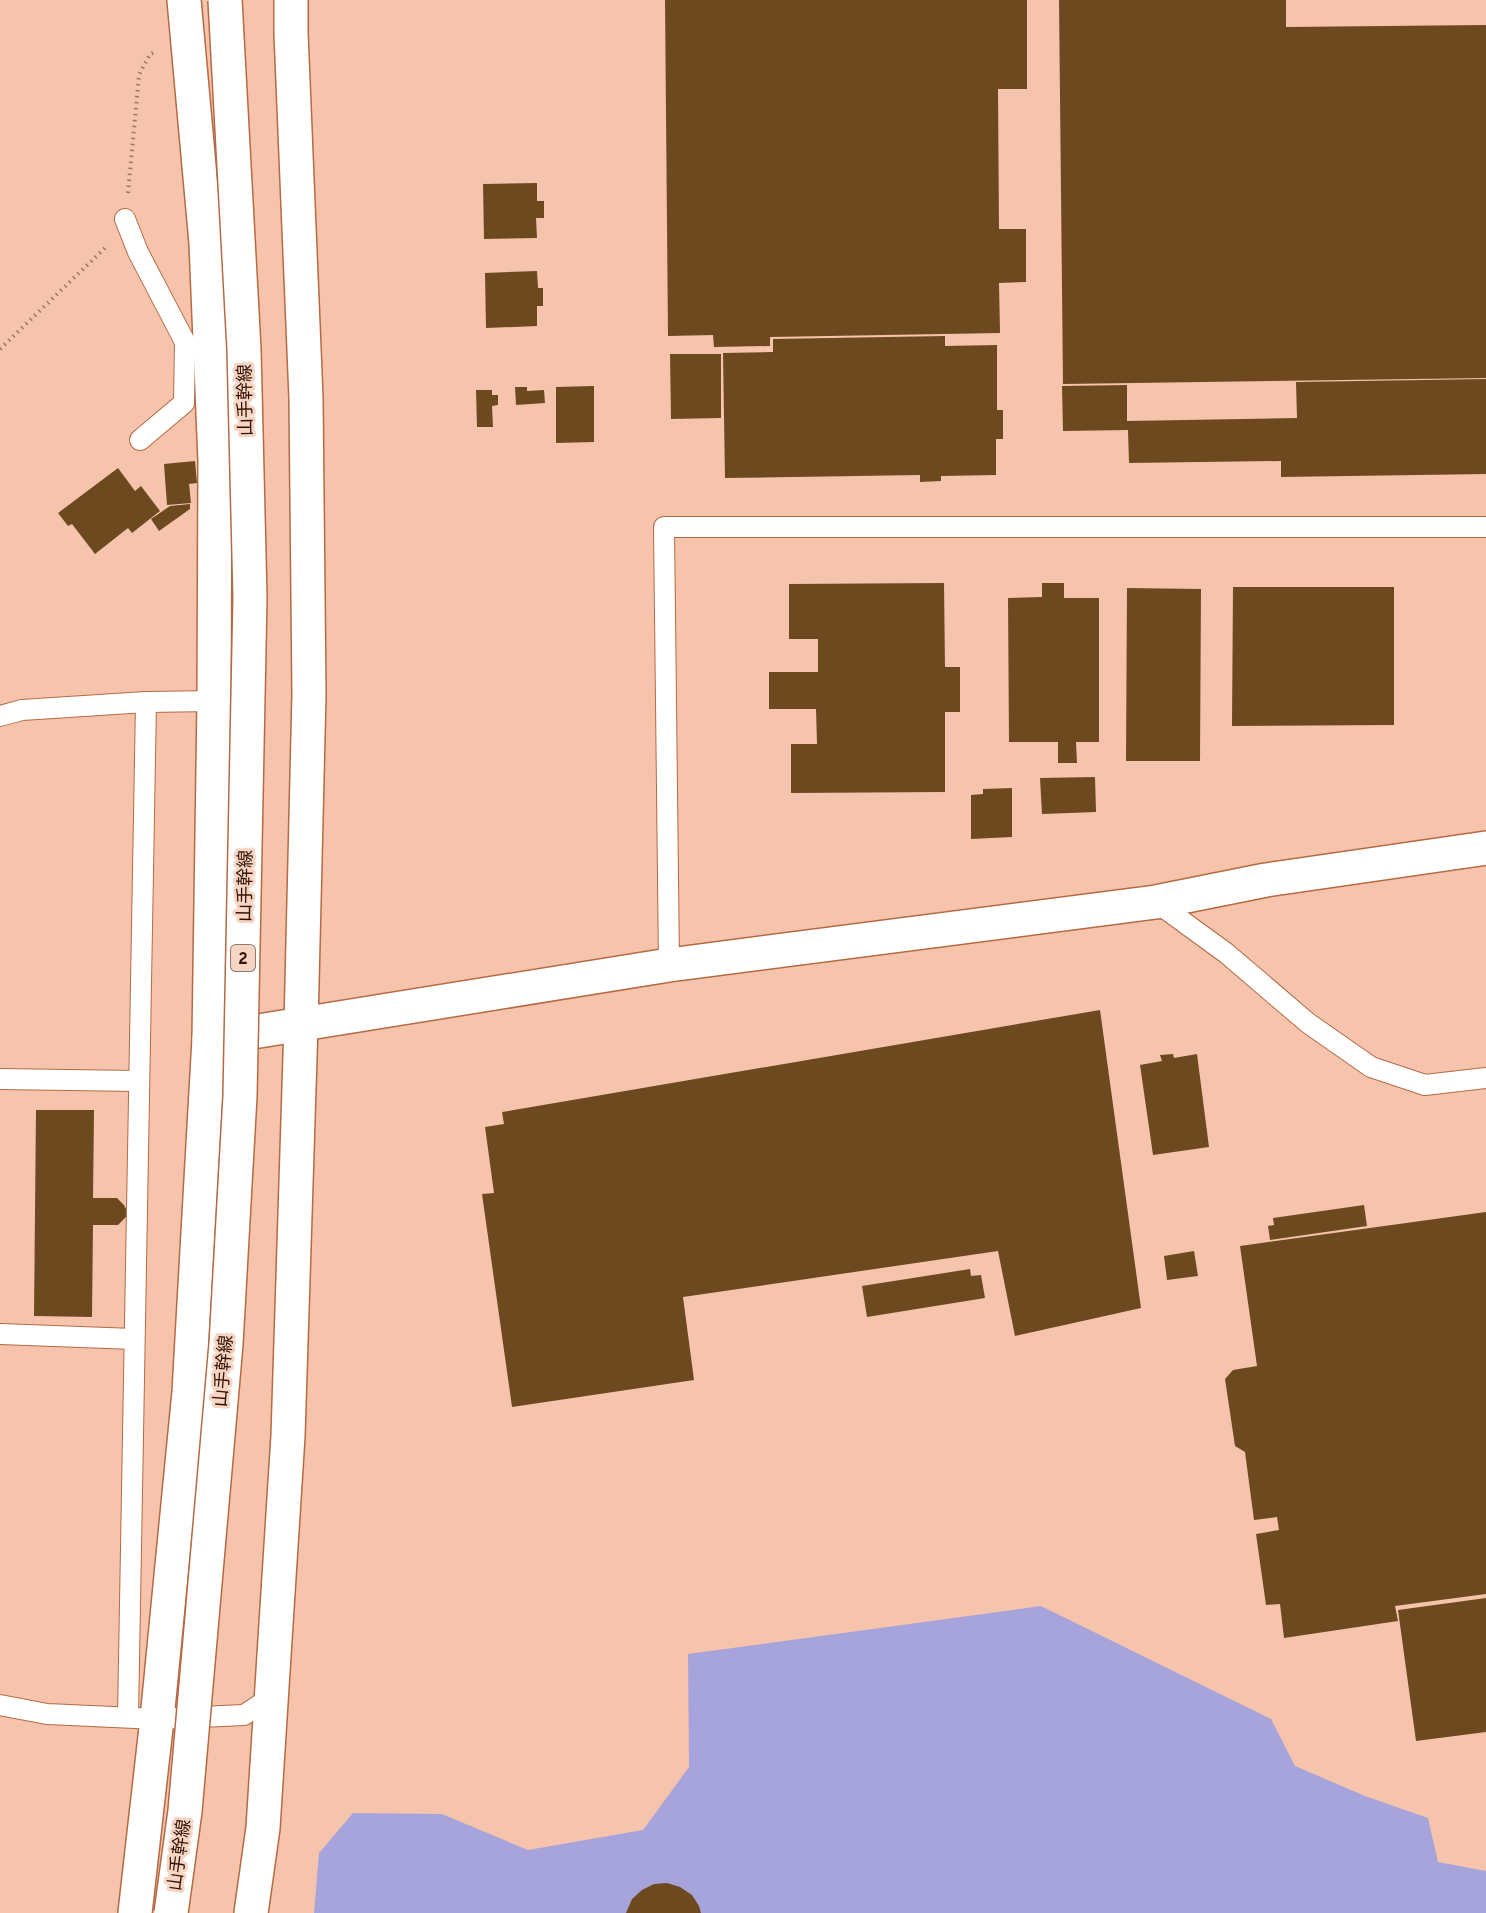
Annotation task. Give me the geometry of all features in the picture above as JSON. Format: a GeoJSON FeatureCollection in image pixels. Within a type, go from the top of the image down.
{"type":"FeatureCollection","features":[{"type":"Feature","properties":{"kind":"street"},"geometry":{"type":"LineString","coordinates":[[135,1913],[142,1718],[189,1392],[209,1039],[215,461],[206,243],[184,0]]}},
{"type":"Feature","properties":{"kind":"street","name":"山手幹線"},"geometry":{"type":"LineString","coordinates":[[171,1913],[185,1811],[226,1344],[240,1096],[250,597],[244,349],[225,0]]}},
{"type":"Feature","properties":{"kind":"street"},"geometry":{"type":"LineString","coordinates":[[251,1913],[262,1828],[288,1437],[309,694],[303,276],[291,0]]}},
{"type":"Feature","properties":{"kind":"street"},"geometry":{"type":"LineString","coordinates":[[209,1039],[669,965],[1156,902],[1266,880],[1486,848]]}},
{"type":"Feature","properties":{"kind":"lane"},"geometry":{"type":"LineString","coordinates":[[125,219],[138,252],[184,342],[184,403],[140,440]]}},
{"type":"Feature","properties":{"kind":"lane"},"geometry":{"type":"LineString","coordinates":[[669,965],[664,527],[1486,527]]}},
{"type":"Feature","properties":{"kind":"lane"},"geometry":{"type":"LineString","coordinates":[[0,716],[22,710],[146,702],[214,701]]}},
{"type":"Feature","properties":{"kind":"lane"},"geometry":{"type":"LineString","coordinates":[[142,1718],[134,1339],[146,702]]}},
{"type":"Feature","properties":{"kind":"lane"},"geometry":{"type":"LineString","coordinates":[[1156,902],[1226,953],[1308,1023],[1371,1066],[1425,1084],[1486,1078]]}},
{"type":"Feature","properties":{"kind":"lane"},"geometry":{"type":"LineString","coordinates":[[0,1079],[138,1081]]}},
{"type":"Feature","properties":{"kind":"lane"},"geometry":{"type":"LineString","coordinates":[[0,1334],[134,1339]]}},
{"type":"Feature","properties":{"kind":"lane"},"geometry":{"type":"LineString","coordinates":[[0,1706],[47,1714],[142,1718],[244,1715],[270,1698]]}},
{"type":"Feature","properties":{"kind":"shaded area"},"geometry":{"type":"Polygon","coordinates":[[[1041,1606],[1271,1719],[1295,1766],[1365,1796],[1428,1818],[1438,1862],[1486,1871],[1486,1913],[314,1913],[319,1853],[353,1813],[442,1814],[528,1850],[643,1830],[689,1767],[688,1654],[1041,1606]]]}},
{"type":"Feature","properties":{"kind":"building"},"geometry":{"type":"Polygon","coordinates":[[[665,0],[1027,0],[1027,89],[998,89],[999,229],[1026,229],[1026,282],[999,283],[1000,333],[770,337],[770,346],[714,347],[713,335],[668,336],[665,0]]]}},
{"type":"Feature","properties":{"kind":"building"},"geometry":{"type":"Polygon","coordinates":[[[1059,0],[1286,0],[1286,27],[1486,25],[1486,378],[1063,384],[1059,0]]]}},
{"type":"Feature","properties":{"kind":"building"},"geometry":{"type":"Polygon","coordinates":[[[537,183],[537,201],[544,201],[544,218],[536,218],[537,238],[484,239],[483,184],[537,183]]]}},
{"type":"Feature","properties":{"kind":"building"},"geometry":{"type":"Polygon","coordinates":[[[537,271],[538,288],[543,288],[543,306],[537,306],[537,326],[486,328],[485,273],[537,271]]]}},
{"type":"Feature","properties":{"kind":"building"},"geometry":{"type":"Polygon","coordinates":[[[945,336],[945,346],[997,345],[997,410],[1003,410],[1003,439],[996,439],[996,475],[941,476],[941,481],[920,482],[920,475],[725,478],[723,353],[773,352],[773,339],[945,336]]]}},
{"type":"Feature","properties":{"kind":"building"},"geometry":{"type":"Polygon","coordinates":[[[670,354],[721,354],[721,418],[671,419],[670,354]]]}},
{"type":"Feature","properties":{"kind":"building"},"geometry":{"type":"Polygon","coordinates":[[[1486,379],[1486,474],[1281,477],[1281,461],[1129,463],[1128,430],[1063,431],[1062,386],[1127,385],[1127,421],[1297,418],[1296,382],[1486,379]]]}},
{"type":"Feature","properties":{"kind":"building"},"geometry":{"type":"Polygon","coordinates":[[[594,386],[594,442],[556,443],[556,387],[594,386]]]}},
{"type":"Feature","properties":{"kind":"building"},"geometry":{"type":"Polygon","coordinates":[[[515,387],[527,387],[527,391],[544,390],[545,403],[516,405],[515,387]]]}},
{"type":"Feature","properties":{"kind":"building"},"geometry":{"type":"Polygon","coordinates":[[[476,390],[492,390],[492,395],[498,395],[498,405],[492,406],[493,427],[477,427],[476,390]]]}},
{"type":"Feature","properties":{"kind":"building"},"geometry":{"type":"Polygon","coordinates":[[[195,461],[197,483],[189,484],[191,503],[167,505],[164,464],[195,461]]]}},
{"type":"Feature","properties":{"kind":"building"},"geometry":{"type":"Polygon","coordinates":[[[118,468],[135,491],[141,486],[160,511],[132,533],[128,528],[95,554],[72,524],[68,526],[58,513],[118,468]]]}},
{"type":"Feature","properties":{"kind":"building"},"geometry":{"type":"Polygon","coordinates":[[[190,504],[190,509],[159,531],[151,519],[170,506],[190,504]]]}},
{"type":"Feature","properties":{"kind":"building"},"geometry":{"type":"Polygon","coordinates":[[[944,583],[945,667],[960,667],[960,712],[945,712],[945,792],[791,793],[791,744],[817,744],[816,709],[769,709],[769,672],[818,672],[818,639],[789,639],[789,584],[944,583]]]}},
{"type":"Feature","properties":{"kind":"building"},"geometry":{"type":"Polygon","coordinates":[[[1042,583],[1064,583],[1064,598],[1099,598],[1099,742],[1076,742],[1077,763],[1058,763],[1058,742],[1009,742],[1008,598],[1042,597],[1042,583]]]}},
{"type":"Feature","properties":{"kind":"building"},"geometry":{"type":"Polygon","coordinates":[[[1233,587],[1394,587],[1394,725],[1232,726],[1233,587]]]}},
{"type":"Feature","properties":{"kind":"building"},"geometry":{"type":"Polygon","coordinates":[[[1127,588],[1201,589],[1200,761],[1126,761],[1127,588]]]}},
{"type":"Feature","properties":{"kind":"building"},"geometry":{"type":"Polygon","coordinates":[[[1095,777],[1096,812],[1042,814],[1040,778],[1095,777]]]}},
{"type":"Feature","properties":{"kind":"building"},"geometry":{"type":"Polygon","coordinates":[[[1012,788],[1012,837],[971,839],[971,795],[983,794],[983,789],[1012,788]]]}},
{"type":"Feature","properties":{"kind":"building"},"geometry":{"type":"Polygon","coordinates":[[[1100,1010],[1141,1308],[1015,1336],[998,1251],[683,1297],[694,1380],[512,1407],[482,1194],[494,1193],[485,1127],[504,1124],[502,1112],[1100,1010]]]}},
{"type":"Feature","properties":{"kind":"building"},"geometry":{"type":"Polygon","coordinates":[[[1173,1054],[1174,1058],[1197,1054],[1209,1147],[1153,1155],[1140,1065],[1162,1061],[1160,1055],[1173,1054]]]}},
{"type":"Feature","properties":{"kind":"building"},"geometry":{"type":"Polygon","coordinates":[[[36,1110],[94,1110],[93,1198],[117,1198],[126,1209],[126,1217],[118,1225],[93,1225],[92,1317],[34,1316],[36,1110]]]}},
{"type":"Feature","properties":{"kind":"building"},"geometry":{"type":"Polygon","coordinates":[[[1364,1205],[1367,1226],[1270,1240],[1268,1226],[1274,1225],[1273,1218],[1364,1205]]]}},
{"type":"Feature","properties":{"kind":"building"},"geometry":{"type":"Polygon","coordinates":[[[1486,1212],[1486,1594],[1395,1606],[1398,1621],[1284,1638],[1280,1604],[1266,1605],[1256,1534],[1279,1530],[1277,1517],[1254,1520],[1245,1452],[1235,1446],[1225,1379],[1233,1370],[1257,1366],[1240,1246],[1486,1212]]]}},
{"type":"Feature","properties":{"kind":"building"},"geometry":{"type":"Polygon","coordinates":[[[1194,1251],[1198,1276],[1167,1280],[1164,1256],[1194,1251]]]}},
{"type":"Feature","properties":{"kind":"building"},"geometry":{"type":"Polygon","coordinates":[[[970,1269],[971,1276],[981,1275],[985,1298],[867,1317],[862,1286],[970,1269]]]}},
{"type":"Feature","properties":{"kind":"building"},"geometry":{"type":"Polygon","coordinates":[[[1486,1598],[1486,1732],[1416,1741],[1398,1610],[1486,1598]]]}},
{"type":"Feature","properties":{"kind":"building"},"geometry":{"type":"Polygon","coordinates":[[[667,1883],[680,1887],[692,1895],[701,1913],[626,1913],[632,1899],[642,1890],[654,1884],[667,1883]]]}}]}
